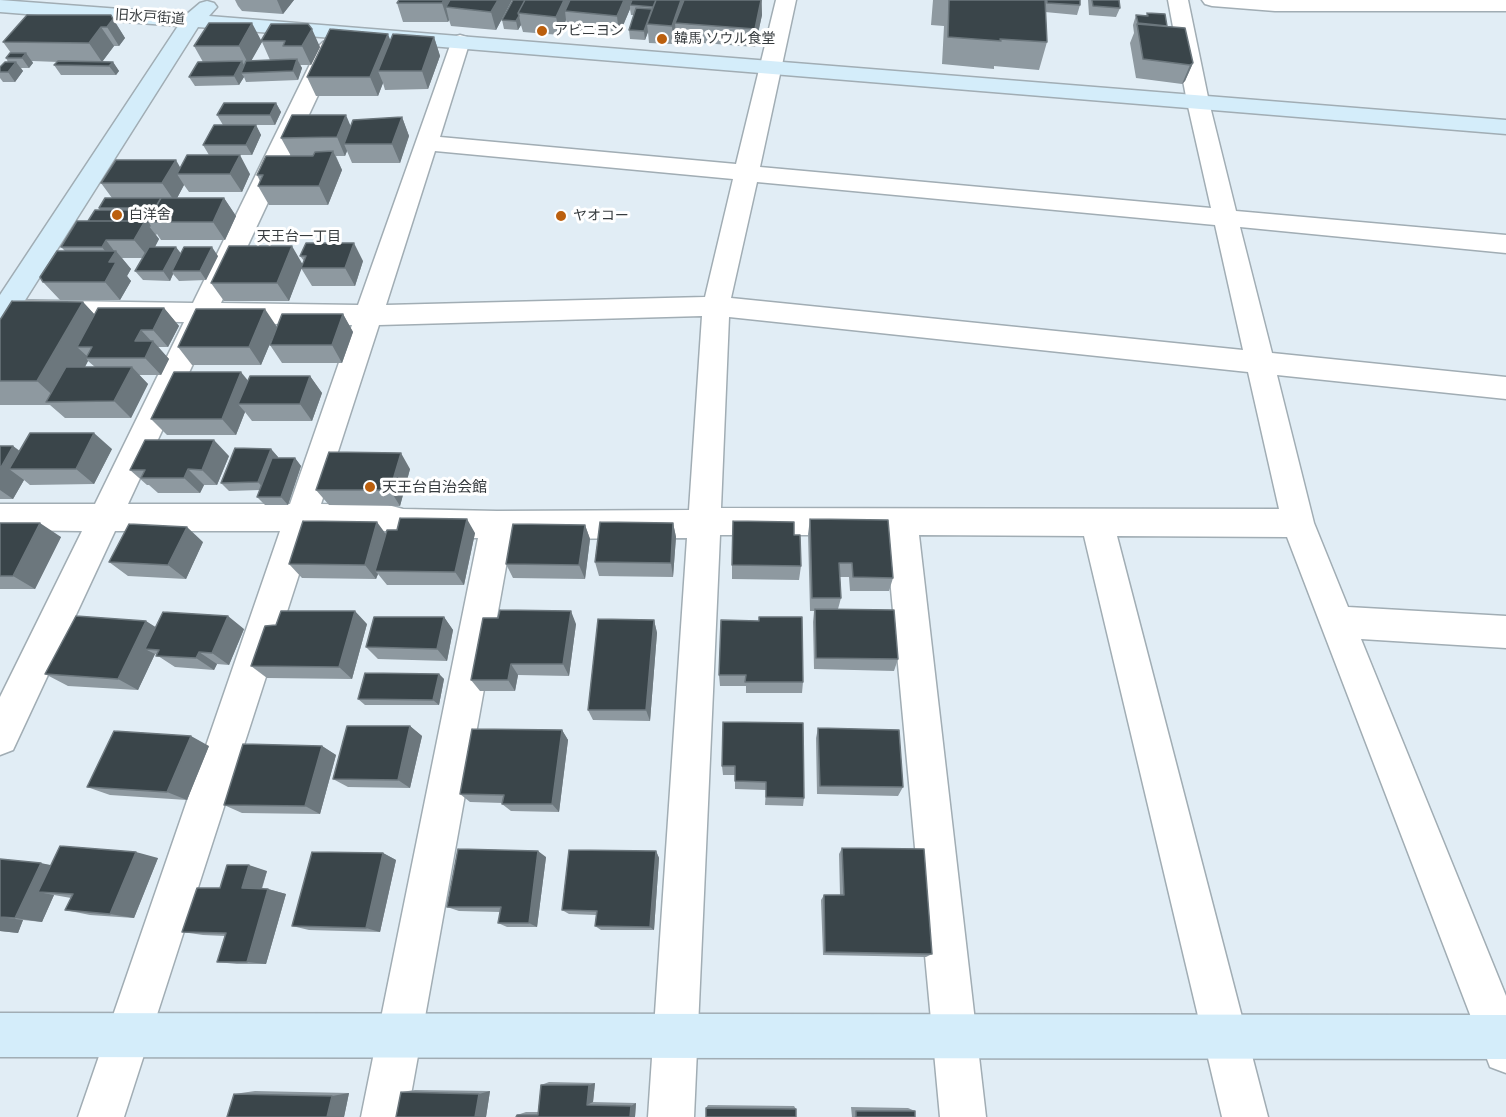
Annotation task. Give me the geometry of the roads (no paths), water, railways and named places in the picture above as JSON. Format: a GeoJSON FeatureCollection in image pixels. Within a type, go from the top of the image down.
{"type":"FeatureCollection","features":[{"type":"Feature","properties":{"kind":"street"},"geometry":{"type":"LineString","coordinates":[[1,312],[188,10],[213,0]]}},
{"type":"Feature","properties":{"kind":"street"},"geometry":{"type":"LineString","coordinates":[[671,1117],[716,306],[786,0]]}},
{"type":"Feature","properties":{"kind":"street"},"geometry":{"type":"LineString","coordinates":[[0,1035],[1225,1036],[1504,1042],[1335,622],[1298,523],[1198,102],[1178,0]]}},
{"type":"Feature","properties":{"kind":"street"},"geometry":{"type":"LineString","coordinates":[[1212,0],[1275,5],[1506,4]]}},
{"type":"Feature","properties":{"kind":"street","name":"旧水戸街道"},"geometry":{"type":"LineString","coordinates":[[0,6],[42,18],[188,10],[337,31],[1506,127]]}},
{"type":"Feature","properties":{"kind":"street"},"geometry":{"type":"LineString","coordinates":[[0,737],[337,31]]}},
{"type":"Feature","properties":{"kind":"street"},"geometry":{"type":"LineString","coordinates":[[101,1117],[460,41]]}},
{"type":"Feature","properties":{"kind":"street"},"geometry":{"type":"LineString","coordinates":[[426,143],[1506,244]]}},
{"type":"Feature","properties":{"kind":"street"},"geometry":{"type":"LineString","coordinates":[[1,312],[369,315],[716,306],[1506,388]]}},
{"type":"Feature","properties":{"kind":"street"},"geometry":{"type":"LineString","coordinates":[[0,517],[388,518],[403,523],[497,525],[682,525],[705,521],[1298,523]]}},
{"type":"Feature","properties":{"kind":"street"},"geometry":{"type":"LineString","coordinates":[[901,521],[963,1117]]}},
{"type":"Feature","properties":{"kind":"street"},"geometry":{"type":"LineString","coordinates":[[1097,521],[1245,1117]]}},
{"type":"Feature","properties":{"kind":"street"},"geometry":{"type":"LineString","coordinates":[[384,1117],[497,525]]}},
{"type":"Feature","properties":{"kind":"street"},"geometry":{"type":"LineString","coordinates":[[1335,622],[1506,632]]}},
{"type":"Feature","properties":{"kind":"place","name":"アビニヨン"},"geometry":{"type":"Point","coordinates":[542,31]}},
{"type":"Feature","properties":{"kind":"place","name":"韓馬 ソウル食堂"},"geometry":{"type":"Point","coordinates":[662,39]}},
{"type":"Feature","properties":{"kind":"place","name":"白洋舍"},"geometry":{"type":"Point","coordinates":[117,215]}},
{"type":"Feature","properties":{"kind":"place","name":"ヤオコー"},"geometry":{"type":"Point","coordinates":[561,216]}},
{"type":"Feature","properties":{"kind":"place","name":"天王台自治会館"},"geometry":{"type":"Point","coordinates":[370,487]}},
{"type":"Feature","properties":{"kind":"district","name":"天王台一丁目"},"geometry":{"type":"Point","coordinates":[299,237]}}]}
